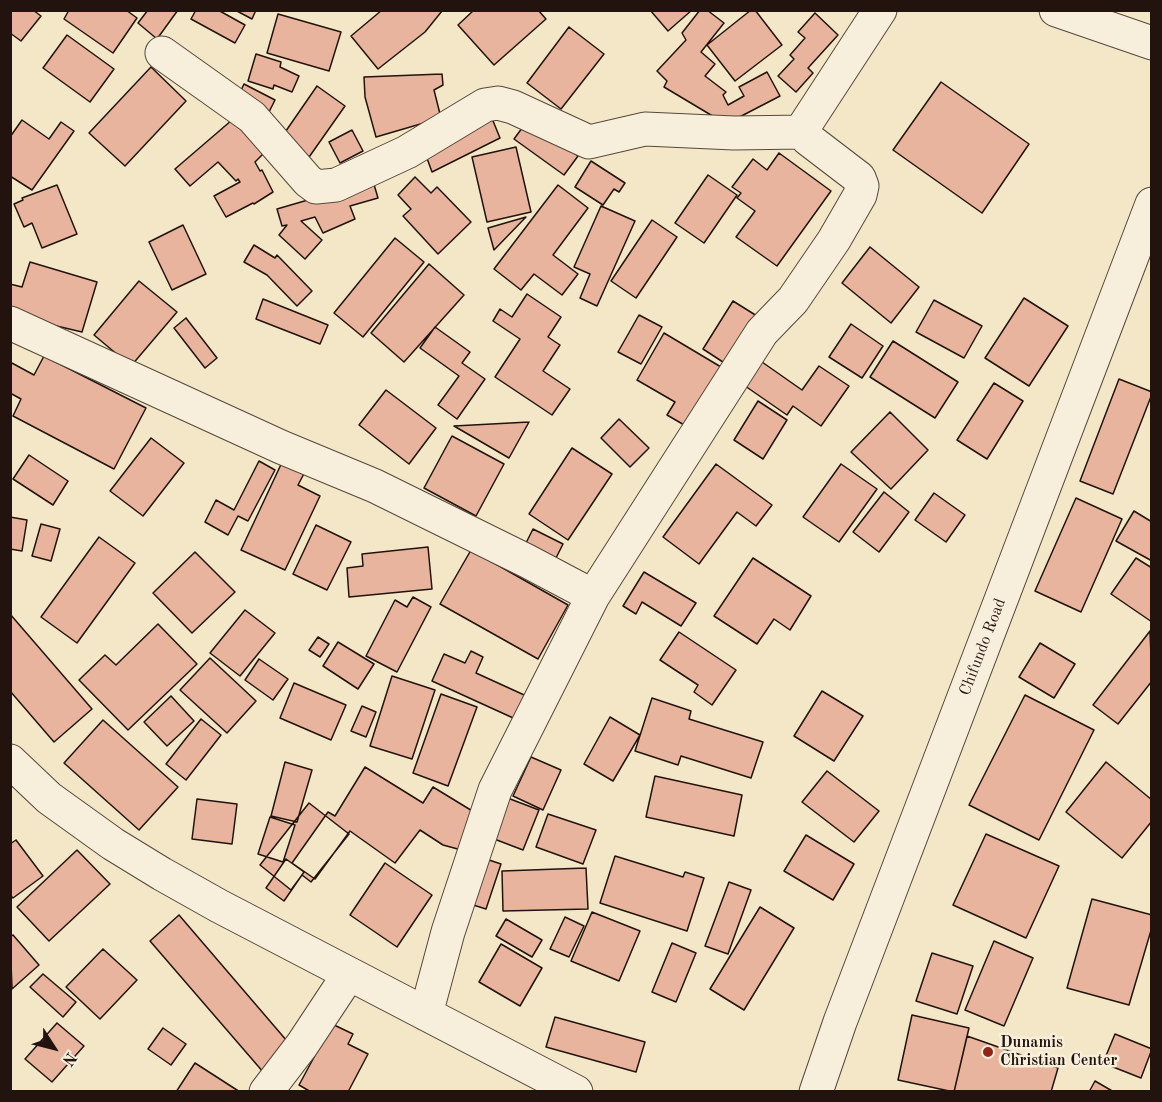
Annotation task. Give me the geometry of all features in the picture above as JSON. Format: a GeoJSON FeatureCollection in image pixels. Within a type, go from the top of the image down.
{"type":"FeatureCollection","features":[{"type":"Feature","properties":{"kind":"street"},"geometry":{"type":"LineString","coordinates":[[426,1014],[448,932],[495,790],[593,596],[762,332],[793,300],[834,240],[860,195],[862,186],[859,178],[808,139],[804,132],[805,125],[880,10]]}},
{"type":"Feature","properties":{"kind":"street"},"geometry":{"type":"LineString","coordinates":[[1056,10],[1152,43]]}},
{"type":"Feature","properties":{"kind":"street"},"geometry":{"type":"LineString","coordinates":[[162,53],[252,117],[308,181],[316,187],[331,186],[407,152],[485,105],[498,103],[513,107],[589,142],[645,129],[734,133],[804,132]]}},
{"type":"Feature","properties":{"kind":"street","name":"Chifundo Road"},"geometry":{"type":"LineString","coordinates":[[816,1092],[849,999],[1152,204]]}},
{"type":"Feature","properties":{"kind":"street"},"geometry":{"type":"LineString","coordinates":[[10,324],[281,447],[375,486],[516,555],[593,596]]}},
{"type":"Feature","properties":{"kind":"street"},"geometry":{"type":"LineString","coordinates":[[10,762],[49,798],[142,862],[219,906],[576,1092]]}},
{"type":"Feature","properties":{"kind":"street"},"geometry":{"type":"LineString","coordinates":[[266,1092],[302,1045],[349,974]]}},
{"type":"Feature","properties":{"kind":"building"},"geometry":{"type":"Polygon","coordinates":[[[10,10],[33,10],[41,16],[21,41],[10,33],[10,10]]]}},
{"type":"Feature","properties":{"kind":"building"},"geometry":{"type":"Polygon","coordinates":[[[69,10],[126,10],[137,18],[113,53],[64,19],[69,10]]]}},
{"type":"Feature","properties":{"kind":"building"},"geometry":{"type":"Polygon","coordinates":[[[148,10],[178,10],[157,39],[138,23],[148,10]]]}},
{"type":"Feature","properties":{"kind":"building"},"geometry":{"type":"Polygon","coordinates":[[[196,10],[218,10],[245,25],[235,43],[191,19],[196,10]]]}},
{"type":"Feature","properties":{"kind":"building"},"geometry":{"type":"Polygon","coordinates":[[[235,10],[256,10],[252,19],[235,10]]]}},
{"type":"Feature","properties":{"kind":"building"},"geometry":{"type":"Polygon","coordinates":[[[382,10],[442,11],[425,32],[378,69],[351,36],[382,10]]]}},
{"type":"Feature","properties":{"kind":"building"},"geometry":{"type":"Polygon","coordinates":[[[474,10],[538,10],[546,19],[494,65],[458,25],[474,10]]]}},
{"type":"Feature","properties":{"kind":"building"},"geometry":{"type":"Polygon","coordinates":[[[650,10],[692,10],[668,31],[650,10]]]}},
{"type":"Feature","properties":{"kind":"building"},"geometry":{"type":"Polygon","coordinates":[[[700,10],[707,10],[724,23],[701,52],[715,64],[705,76],[726,92],[723,95],[728,105],[744,96],[739,87],[767,72],[780,96],[726,124],[664,87],[667,81],[657,71],[686,40],[682,33],[700,10]]]}},
{"type":"Feature","properties":{"kind":"building"},"geometry":{"type":"Polygon","coordinates":[[[751,10],[755,10],[782,45],[735,81],[707,45],[751,10]]]}},
{"type":"Feature","properties":{"kind":"building"},"geometry":{"type":"Polygon","coordinates":[[[815,13],[838,35],[808,68],[813,73],[796,92],[778,76],[794,59],[790,55],[805,38],[798,32],[815,13]]]}},
{"type":"Feature","properties":{"kind":"building"},"geometry":{"type":"Polygon","coordinates":[[[278,14],[341,32],[329,71],[267,53],[278,14]]]}},
{"type":"Feature","properties":{"kind":"building"},"geometry":{"type":"Polygon","coordinates":[[[569,27],[604,54],[561,109],[527,83],[569,27]]]}},
{"type":"Feature","properties":{"kind":"building"},"geometry":{"type":"Polygon","coordinates":[[[67,35],[114,69],[90,102],[43,68],[67,35]]]}},
{"type":"Feature","properties":{"kind":"building"},"geometry":{"type":"Polygon","coordinates":[[[256,54],[281,62],[280,67],[299,76],[292,92],[274,85],[273,89],[248,81],[256,54]]]}},
{"type":"Feature","properties":{"kind":"building"},"geometry":{"type":"Polygon","coordinates":[[[151,67],[186,101],[125,166],[89,133],[151,67]]]}},
{"type":"Feature","properties":{"kind":"building"},"geometry":{"type":"Polygon","coordinates":[[[442,74],[443,85],[434,90],[441,118],[376,137],[365,97],[364,77],[442,74]]]}},
{"type":"Feature","properties":{"kind":"building"},"geometry":{"type":"Polygon","coordinates":[[[941,82],[1029,144],[982,213],[893,150],[941,82]]]}},
{"type":"Feature","properties":{"kind":"building"},"geometry":{"type":"Polygon","coordinates":[[[244,84],[275,100],[268,114],[237,99],[244,84]]]}},
{"type":"Feature","properties":{"kind":"building"},"geometry":{"type":"Polygon","coordinates":[[[317,86],[345,106],[307,160],[279,141],[317,86]]]}},
{"type":"Feature","properties":{"kind":"building"},"geometry":{"type":"Polygon","coordinates":[[[491,116],[500,138],[432,172],[424,150],[491,116]]]}},
{"type":"Feature","properties":{"kind":"building"},"geometry":{"type":"Polygon","coordinates":[[[22,120],[49,139],[61,122],[74,131],[32,190],[10,176],[10,137],[22,120]]]}},
{"type":"Feature","properties":{"kind":"building"},"geometry":{"type":"Polygon","coordinates":[[[232,120],[264,153],[255,162],[260,171],[262,170],[273,192],[226,217],[214,196],[240,182],[238,179],[236,181],[218,162],[190,186],[175,169],[232,120]]]}},
{"type":"Feature","properties":{"kind":"building"},"geometry":{"type":"Polygon","coordinates":[[[528,120],[578,156],[564,175],[514,139],[528,120]]]}},
{"type":"Feature","properties":{"kind":"building"},"geometry":{"type":"Polygon","coordinates":[[[352,130],[363,151],[340,163],[329,142],[352,130]]]}},
{"type":"Feature","properties":{"kind":"building"},"geometry":{"type":"Polygon","coordinates":[[[516,147],[531,212],[487,222],[472,157],[516,147]]]}},
{"type":"Feature","properties":{"kind":"building"},"geometry":{"type":"Polygon","coordinates":[[[779,153],[831,191],[777,266],[736,237],[755,211],[737,198],[741,193],[732,187],[753,159],[767,170],[779,153]]]}},
{"type":"Feature","properties":{"kind":"building"},"geometry":{"type":"Polygon","coordinates":[[[591,161],[625,183],[619,192],[614,189],[603,205],[575,187],[591,161]]]}},
{"type":"Feature","properties":{"kind":"building"},"geometry":{"type":"Polygon","coordinates":[[[708,175],[737,195],[704,243],[675,223],[708,175]]]}},
{"type":"Feature","properties":{"kind":"building"},"geometry":{"type":"Polygon","coordinates":[[[415,177],[431,193],[437,187],[471,222],[438,254],[403,216],[411,209],[398,195],[415,177]]]}},
{"type":"Feature","properties":{"kind":"building"},"geometry":{"type":"Polygon","coordinates":[[[373,181],[378,198],[350,206],[355,219],[323,233],[315,217],[301,221],[322,240],[305,259],[279,235],[287,225],[282,226],[277,209],[373,181]]]}},
{"type":"Feature","properties":{"kind":"building"},"geometry":{"type":"Polygon","coordinates":[[[57,185],[77,234],[42,248],[32,223],[24,227],[14,204],[23,200],[22,198],[57,185]]]}},
{"type":"Feature","properties":{"kind":"building"},"geometry":{"type":"Polygon","coordinates":[[[558,185],[588,208],[553,255],[578,274],[562,295],[534,274],[521,290],[494,269],[558,185]]]}},
{"type":"Feature","properties":{"kind":"building"},"geometry":{"type":"Polygon","coordinates":[[[601,206],[635,221],[597,306],[580,298],[590,274],[574,267],[601,206]]]}},
{"type":"Feature","properties":{"kind":"building"},"geometry":{"type":"Polygon","coordinates":[[[526,217],[494,250],[488,228],[526,217]]]}},
{"type":"Feature","properties":{"kind":"building"},"geometry":{"type":"Polygon","coordinates":[[[652,220],[677,237],[636,298],[611,281],[652,220]]]}},
{"type":"Feature","properties":{"kind":"building"},"geometry":{"type":"Polygon","coordinates":[[[183,225],[206,274],[172,290],[149,242],[183,225]]]}},
{"type":"Feature","properties":{"kind":"building"},"geometry":{"type":"Polygon","coordinates":[[[395,238],[424,262],[363,337],[334,313],[395,238]]]}},
{"type":"Feature","properties":{"kind":"building"},"geometry":{"type":"Polygon","coordinates":[[[254,245],[275,258],[277,255],[312,291],[297,306],[267,275],[244,262],[254,245]]]}},
{"type":"Feature","properties":{"kind":"building"},"geometry":{"type":"Polygon","coordinates":[[[870,247],[919,287],[891,323],[842,283],[870,247]]]}},
{"type":"Feature","properties":{"kind":"building"},"geometry":{"type":"Polygon","coordinates":[[[30,262],[97,282],[82,332],[10,315],[10,284],[22,287],[30,262]]]}},
{"type":"Feature","properties":{"kind":"building"},"geometry":{"type":"Polygon","coordinates":[[[429,264],[464,295],[404,362],[371,333],[429,264]]]}},
{"type":"Feature","properties":{"kind":"building"},"geometry":{"type":"Polygon","coordinates":[[[139,281],[177,312],[131,366],[94,335],[139,281]]]}},
{"type":"Feature","properties":{"kind":"building"},"geometry":{"type":"Polygon","coordinates":[[[527,294],[561,317],[548,337],[560,345],[543,371],[570,389],[552,415],[495,377],[520,339],[493,321],[500,309],[512,317],[527,294]]]}},
{"type":"Feature","properties":{"kind":"building"},"geometry":{"type":"Polygon","coordinates":[[[1024,298],[1068,326],[1029,386],[985,358],[1024,298]]]}},
{"type":"Feature","properties":{"kind":"building"},"geometry":{"type":"Polygon","coordinates":[[[263,299],[328,325],[320,344],[256,319],[263,299]]]}},
{"type":"Feature","properties":{"kind":"building"},"geometry":{"type":"Polygon","coordinates":[[[934,300],[982,326],[964,358],[916,332],[934,300]]]}},
{"type":"Feature","properties":{"kind":"building"},"geometry":{"type":"Polygon","coordinates":[[[733,301],[757,316],[726,364],[703,349],[733,301]]]}},
{"type":"Feature","properties":{"kind":"building"},"geometry":{"type":"Polygon","coordinates":[[[639,315],[662,327],[641,364],[618,352],[639,315]]]}},
{"type":"Feature","properties":{"kind":"building"},"geometry":{"type":"Polygon","coordinates":[[[186,318],[217,358],[205,368],[174,328],[186,318]]]}},
{"type":"Feature","properties":{"kind":"building"},"geometry":{"type":"Polygon","coordinates":[[[851,324],[883,346],[862,378],[829,357],[851,324]]]}},
{"type":"Feature","properties":{"kind":"building"},"geometry":{"type":"Polygon","coordinates":[[[435,327],[470,352],[462,363],[485,379],[457,419],[438,405],[459,376],[420,348],[435,327]]]}},
{"type":"Feature","properties":{"kind":"building"},"geometry":{"type":"Polygon","coordinates":[[[664,333],[721,367],[686,426],[667,415],[675,402],[637,380],[664,333]]]}},
{"type":"Feature","properties":{"kind":"building"},"geometry":{"type":"Polygon","coordinates":[[[893,341],[958,382],[935,418],[870,377],[893,341]]]}},
{"type":"Feature","properties":{"kind":"building"},"geometry":{"type":"Polygon","coordinates":[[[752,355],[802,390],[819,366],[849,386],[821,426],[793,406],[787,415],[735,379],[752,355]]]}},
{"type":"Feature","properties":{"kind":"building"},"geometry":{"type":"Polygon","coordinates":[[[44,356],[146,408],[114,469],[13,416],[21,399],[10,393],[10,362],[34,375],[44,356]]]}},
{"type":"Feature","properties":{"kind":"building"},"geometry":{"type":"Polygon","coordinates":[[[1119,379],[1152,392],[1152,394],[1113,494],[1080,481],[1119,379]]]}},
{"type":"Feature","properties":{"kind":"building"},"geometry":{"type":"Polygon","coordinates":[[[994,383],[1023,401],[987,459],[957,440],[994,383]]]}},
{"type":"Feature","properties":{"kind":"building"},"geometry":{"type":"Polygon","coordinates":[[[386,390],[436,428],[409,464],[359,425],[386,390]]]}},
{"type":"Feature","properties":{"kind":"building"},"geometry":{"type":"Polygon","coordinates":[[[758,401],[787,420],[763,459],[734,440],[758,401]]]}},
{"type":"Feature","properties":{"kind":"building"},"geometry":{"type":"Polygon","coordinates":[[[890,412],[928,450],[891,489],[851,452],[890,412]]]}},
{"type":"Feature","properties":{"kind":"building"},"geometry":{"type":"Polygon","coordinates":[[[619,419],[649,448],[630,467],[601,438],[619,419]]]}},
{"type":"Feature","properties":{"kind":"building"},"geometry":{"type":"Polygon","coordinates":[[[529,422],[509,458],[454,426],[529,422]]]}},
{"type":"Feature","properties":{"kind":"building"},"geometry":{"type":"Polygon","coordinates":[[[452,436],[504,464],[476,516],[424,488],[452,436]]]}},
{"type":"Feature","properties":{"kind":"building"},"geometry":{"type":"Polygon","coordinates":[[[151,438],[184,463],[143,516],[110,491],[151,438]]]}},
{"type":"Feature","properties":{"kind":"building"},"geometry":{"type":"Polygon","coordinates":[[[572,448],[612,474],[568,540],[529,514],[572,448]]]}},
{"type":"Feature","properties":{"kind":"building"},"geometry":{"type":"Polygon","coordinates":[[[29,455],[68,481],[53,505],[13,479],[29,455]]]}},
{"type":"Feature","properties":{"kind":"building"},"geometry":{"type":"Polygon","coordinates":[[[284,458],[307,468],[298,485],[320,496],[285,570],[241,550],[284,458]]]}},
{"type":"Feature","properties":{"kind":"building"},"geometry":{"type":"Polygon","coordinates":[[[259,461],[275,470],[248,521],[238,516],[228,535],[205,522],[216,500],[234,510],[259,461]]]}},
{"type":"Feature","properties":{"kind":"building"},"geometry":{"type":"Polygon","coordinates":[[[716,464],[772,505],[756,526],[737,512],[699,564],[663,537],[716,464]]]}},
{"type":"Feature","properties":{"kind":"building"},"geometry":{"type":"Polygon","coordinates":[[[841,464],[877,489],[839,542],[803,517],[841,464]]]}},
{"type":"Feature","properties":{"kind":"building"},"geometry":{"type":"Polygon","coordinates":[[[884,492],[909,512],[879,552],[853,532],[884,492]]]}},
{"type":"Feature","properties":{"kind":"building"},"geometry":{"type":"Polygon","coordinates":[[[934,493],[965,515],[946,542],[915,520],[934,493]]]}},
{"type":"Feature","properties":{"kind":"building"},"geometry":{"type":"Polygon","coordinates":[[[1076,498],[1122,519],[1081,612],[1035,591],[1076,498]]]}},
{"type":"Feature","properties":{"kind":"building"},"geometry":{"type":"Polygon","coordinates":[[[1134,511],[1152,522],[1152,561],[1116,541],[1134,511]]]}},
{"type":"Feature","properties":{"kind":"building"},"geometry":{"type":"Polygon","coordinates":[[[10,517],[27,520],[22,551],[10,549],[10,517]]]}},
{"type":"Feature","properties":{"kind":"building"},"geometry":{"type":"Polygon","coordinates":[[[41,524],[60,529],[51,561],[32,556],[41,524]]]}},
{"type":"Feature","properties":{"kind":"building"},"geometry":{"type":"Polygon","coordinates":[[[316,525],[351,542],[327,590],[293,574],[316,525]]]}},
{"type":"Feature","properties":{"kind":"building"},"geometry":{"type":"Polygon","coordinates":[[[533,529],[563,544],[555,560],[525,545],[533,529]]]}},
{"type":"Feature","properties":{"kind":"building"},"geometry":{"type":"Polygon","coordinates":[[[99,537],[135,563],[77,643],[41,617],[99,537]]]}},
{"type":"Feature","properties":{"kind":"building"},"geometry":{"type":"Polygon","coordinates":[[[428,547],[432,589],[349,597],[347,568],[363,566],[362,554],[428,547]]]}},
{"type":"Feature","properties":{"kind":"building"},"geometry":{"type":"Polygon","coordinates":[[[471,550],[568,605],[538,659],[440,604],[471,550]]]}},
{"type":"Feature","properties":{"kind":"building"},"geometry":{"type":"Polygon","coordinates":[[[195,552],[235,592],[192,633],[153,593],[195,552]]]}},
{"type":"Feature","properties":{"kind":"building"},"geometry":{"type":"Polygon","coordinates":[[[753,558],[811,596],[790,630],[774,619],[757,644],[714,616],[753,558]]]}},
{"type":"Feature","properties":{"kind":"building"},"geometry":{"type":"Polygon","coordinates":[[[1136,558],[1152,568],[1152,622],[1111,594],[1136,558]]]}},
{"type":"Feature","properties":{"kind":"building"},"geometry":{"type":"Polygon","coordinates":[[[644,572],[696,603],[681,626],[642,602],[636,614],[623,606],[644,572]]]}},
{"type":"Feature","properties":{"kind":"building"},"geometry":{"type":"Polygon","coordinates":[[[413,597],[431,607],[397,672],[366,656],[395,600],[407,607],[413,597]]]}},
{"type":"Feature","properties":{"kind":"building"},"geometry":{"type":"Polygon","coordinates":[[[245,610],[275,633],[240,676],[210,653],[245,610]]]}},
{"type":"Feature","properties":{"kind":"building"},"geometry":{"type":"Polygon","coordinates":[[[10,614],[92,709],[54,742],[10,691],[10,614]]]}},
{"type":"Feature","properties":{"kind":"building"},"geometry":{"type":"Polygon","coordinates":[[[158,624],[197,664],[128,730],[79,680],[105,655],[116,665],[158,624]]]}},
{"type":"Feature","properties":{"kind":"building"},"geometry":{"type":"Polygon","coordinates":[[[1150,631],[1152,681],[1118,724],[1093,705],[1150,631]]]}},
{"type":"Feature","properties":{"kind":"building"},"geometry":{"type":"Polygon","coordinates":[[[679,632],[736,670],[712,705],[694,692],[698,685],[660,660],[679,632]]]}},
{"type":"Feature","properties":{"kind":"building"},"geometry":{"type":"Polygon","coordinates":[[[318,637],[329,644],[320,657],[309,650],[318,637]]]}},
{"type":"Feature","properties":{"kind":"building"},"geometry":{"type":"Polygon","coordinates":[[[338,642],[374,664],[358,689],[323,666],[338,642]]]}},
{"type":"Feature","properties":{"kind":"building"},"geometry":{"type":"Polygon","coordinates":[[[1040,643],[1075,664],[1054,698],[1019,677],[1040,643]]]}},
{"type":"Feature","properties":{"kind":"building"},"geometry":{"type":"Polygon","coordinates":[[[471,651],[483,657],[476,673],[533,699],[522,722],[432,681],[444,654],[465,663],[471,651]]]}},
{"type":"Feature","properties":{"kind":"building"},"geometry":{"type":"Polygon","coordinates":[[[210,658],[256,701],[227,733],[180,690],[210,658]]]}},
{"type":"Feature","properties":{"kind":"building"},"geometry":{"type":"Polygon","coordinates":[[[259,659],[288,679],[273,700],[245,680],[259,659]]]}},
{"type":"Feature","properties":{"kind":"building"},"geometry":{"type":"Polygon","coordinates":[[[392,676],[435,690],[412,759],[370,746],[392,676]]]}},
{"type":"Feature","properties":{"kind":"building"},"geometry":{"type":"Polygon","coordinates":[[[294,683],[346,705],[331,740],[280,718],[294,683]]]}},
{"type":"Feature","properties":{"kind":"building"},"geometry":{"type":"Polygon","coordinates":[[[822,691],[863,716],[834,761],[794,736],[822,691]]]}},
{"type":"Feature","properties":{"kind":"building"},"geometry":{"type":"Polygon","coordinates":[[[441,694],[477,707],[448,786],[413,773],[441,694]]]}},
{"type":"Feature","properties":{"kind":"building"},"geometry":{"type":"Polygon","coordinates":[[[1025,695],[1094,730],[1039,840],[969,805],[1025,695]]]}},
{"type":"Feature","properties":{"kind":"building"},"geometry":{"type":"Polygon","coordinates":[[[171,696],[194,721],[167,746],[144,722],[171,696]]]}},
{"type":"Feature","properties":{"kind":"building"},"geometry":{"type":"Polygon","coordinates":[[[652,698],[691,711],[689,719],[763,742],[751,778],[681,756],[678,765],[635,751],[652,698]]]}},
{"type":"Feature","properties":{"kind":"building"},"geometry":{"type":"Polygon","coordinates":[[[362,706],[376,712],[366,737],[351,731],[362,706]]]}},
{"type":"Feature","properties":{"kind":"building"},"geometry":{"type":"Polygon","coordinates":[[[610,717],[640,735],[613,781],[584,764],[610,717]]]}},
{"type":"Feature","properties":{"kind":"building"},"geometry":{"type":"Polygon","coordinates":[[[201,719],[221,735],[186,780],[166,764],[201,719]]]}},
{"type":"Feature","properties":{"kind":"building"},"geometry":{"type":"Polygon","coordinates":[[[103,720],[178,787],[139,830],[64,763],[103,720]]]}},
{"type":"Feature","properties":{"kind":"building"},"geometry":{"type":"Polygon","coordinates":[[[531,757],[561,770],[543,810],[513,796],[531,757]]]}},
{"type":"Feature","properties":{"kind":"building"},"geometry":{"type":"Polygon","coordinates":[[[285,762],[312,770],[297,822],[271,816],[285,762]]]}},
{"type":"Feature","properties":{"kind":"building"},"geometry":{"type":"Polygon","coordinates":[[[1106,762],[1152,800],[1152,821],[1122,858],[1066,812],[1106,762]]]}},
{"type":"Feature","properties":{"kind":"building"},"geometry":{"type":"Polygon","coordinates":[[[365,767],[423,803],[433,787],[474,812],[465,851],[443,845],[420,830],[395,863],[350,831],[315,879],[292,863],[328,812],[335,816],[365,767]]]}},
{"type":"Feature","properties":{"kind":"building"},"geometry":{"type":"Polygon","coordinates":[[[827,771],[879,811],[854,842],[802,802],[827,771]]]}},
{"type":"Feature","properties":{"kind":"building"},"geometry":{"type":"Polygon","coordinates":[[[655,776],[742,795],[734,836],[646,817],[655,776]]]}},
{"type":"Feature","properties":{"kind":"building"},"geometry":{"type":"Polygon","coordinates":[[[505,797],[539,810],[523,850],[489,837],[505,797]]]}},
{"type":"Feature","properties":{"kind":"building"},"geometry":{"type":"Polygon","coordinates":[[[197,799],[237,804],[232,844],[192,839],[197,799]]]}},
{"type":"Feature","properties":{"kind":"building"},"geometry":{"type":"Polygon","coordinates":[[[309,803],[349,834],[311,882],[302,875],[291,890],[260,865],[309,803]]]}},
{"type":"Feature","properties":{"kind":"building"},"geometry":{"type":"Polygon","coordinates":[[[548,814],[596,830],[583,864],[536,847],[548,814]]]}},
{"type":"Feature","properties":{"kind":"building"},"geometry":{"type":"Polygon","coordinates":[[[270,817],[295,825],[283,862],[258,854],[270,817]]]}},
{"type":"Feature","properties":{"kind":"building"},"geometry":{"type":"Polygon","coordinates":[[[986,834],[1059,866],[1026,938],[953,905],[986,834]]]}},
{"type":"Feature","properties":{"kind":"building"},"geometry":{"type":"Polygon","coordinates":[[[806,835],[854,864],[833,900],[784,871],[806,835]]]}},
{"type":"Feature","properties":{"kind":"building"},"geometry":{"type":"Polygon","coordinates":[[[16,840],[43,876],[13,898],[10,895],[10,844],[16,840]]]}},
{"type":"Feature","properties":{"kind":"building"},"geometry":{"type":"Polygon","coordinates":[[[77,850],[110,884],[49,941],[17,907],[77,850]]]}},
{"type":"Feature","properties":{"kind":"building"},"geometry":{"type":"Polygon","coordinates":[[[615,856],[683,877],[685,872],[704,878],[687,931],[600,903],[615,856]]]}},
{"type":"Feature","properties":{"kind":"building"},"geometry":{"type":"Polygon","coordinates":[[[483,858],[501,864],[486,909],[467,903],[483,858]]]}},
{"type":"Feature","properties":{"kind":"building"},"geometry":{"type":"Polygon","coordinates":[[[286,859],[304,872],[284,901],[266,888],[286,859]]]}},
{"type":"Feature","properties":{"kind":"building"},"geometry":{"type":"Polygon","coordinates":[[[385,863],[432,895],[397,947],[350,915],[385,863]]]}},
{"type":"Feature","properties":{"kind":"building"},"geometry":{"type":"Polygon","coordinates":[[[586,868],[588,909],[503,911],[502,871],[586,868]]]}},
{"type":"Feature","properties":{"kind":"building"},"geometry":{"type":"Polygon","coordinates":[[[729,882],[751,890],[728,954],[705,946],[729,882]]]}},
{"type":"Feature","properties":{"kind":"building"},"geometry":{"type":"Polygon","coordinates":[[[1092,899],[1152,915],[1152,927],[1129,1005],[1067,988],[1092,899]]]}},
{"type":"Feature","properties":{"kind":"building"},"geometry":{"type":"Polygon","coordinates":[[[760,907],[794,928],[744,1010],[710,989],[760,907]]]}},
{"type":"Feature","properties":{"kind":"building"},"geometry":{"type":"Polygon","coordinates":[[[592,912],[640,931],[619,981],[571,961],[592,912]]]}},
{"type":"Feature","properties":{"kind":"building"},"geometry":{"type":"Polygon","coordinates":[[[179,915],[293,1048],[264,1073],[150,941],[179,915]]]}},
{"type":"Feature","properties":{"kind":"building"},"geometry":{"type":"Polygon","coordinates":[[[565,917],[584,926],[569,957],[550,949],[565,917]]]}},
{"type":"Feature","properties":{"kind":"building"},"geometry":{"type":"Polygon","coordinates":[[[506,919],[542,940],[532,957],[496,936],[506,919]]]}},
{"type":"Feature","properties":{"kind":"building"},"geometry":{"type":"Polygon","coordinates":[[[13,935],[39,965],[12,989],[10,937],[13,935]]]}},
{"type":"Feature","properties":{"kind":"building"},"geometry":{"type":"Polygon","coordinates":[[[994,941],[1033,958],[1004,1026],[965,1010],[994,941]]]}},
{"type":"Feature","properties":{"kind":"building"},"geometry":{"type":"Polygon","coordinates":[[[672,943],[696,953],[676,1002],[652,992],[672,943]]]}},
{"type":"Feature","properties":{"kind":"building"},"geometry":{"type":"Polygon","coordinates":[[[501,944],[542,968],[520,1006],[479,982],[501,944]]]}},
{"type":"Feature","properties":{"kind":"building"},"geometry":{"type":"Polygon","coordinates":[[[103,949],[137,980],[100,1019],[66,987],[103,949]]]}},
{"type":"Feature","properties":{"kind":"building"},"geometry":{"type":"Polygon","coordinates":[[[932,953],[973,966],[957,1014],[916,1001],[932,953]]]}},
{"type":"Feature","properties":{"kind":"building"},"geometry":{"type":"Polygon","coordinates":[[[43,974],[76,1002],[63,1017],[30,987],[43,974]]]}},
{"type":"Feature","properties":{"kind":"building"},"geometry":{"type":"Polygon","coordinates":[[[912,1015],[969,1028],[954,1092],[898,1080],[912,1015]]]}},
{"type":"Feature","properties":{"kind":"building"},"geometry":{"type":"Polygon","coordinates":[[[555,1017],[645,1042],[636,1072],[546,1047],[555,1017]]]}},
{"type":"Feature","properties":{"kind":"building"},"geometry":{"type":"Polygon","coordinates":[[[57,1023],[84,1046],[52,1082],[25,1059],[57,1023]]]}},
{"type":"Feature","properties":{"kind":"building"},"geometry":{"type":"Polygon","coordinates":[[[332,1024],[353,1034],[348,1044],[368,1054],[348,1092],[311,1092],[299,1085],[332,1024]]]}},
{"type":"Feature","properties":{"kind":"building"},"geometry":{"type":"Polygon","coordinates":[[[163,1028],[186,1044],[171,1065],[148,1049],[163,1028]]]}},
{"type":"Feature","properties":{"kind":"building"},"geometry":{"type":"Polygon","coordinates":[[[1115,1034],[1152,1049],[1141,1078],[1103,1063],[1115,1034]]]}},
{"type":"Feature","properties":{"kind":"building","name":"Dunamis Christian Center"},"geometry":{"type":"Polygon","coordinates":[[[967,1036],[1058,1068],[1051,1092],[954,1092],[967,1036]]]}},
{"type":"Feature","properties":{"kind":"building"},"geometry":{"type":"Polygon","coordinates":[[[195,1063],[240,1092],[176,1092],[195,1063]]]}},
{"type":"Feature","properties":{"kind":"building"},"geometry":{"type":"Polygon","coordinates":[[[1095,1081],[1114,1092],[1089,1092],[1095,1081]]]}},
{"type":"Feature","properties":{"kind":"place","name":"Dunamis Christian Center"},"geometry":{"type":"Point","coordinates":[988,1052]}}]}
